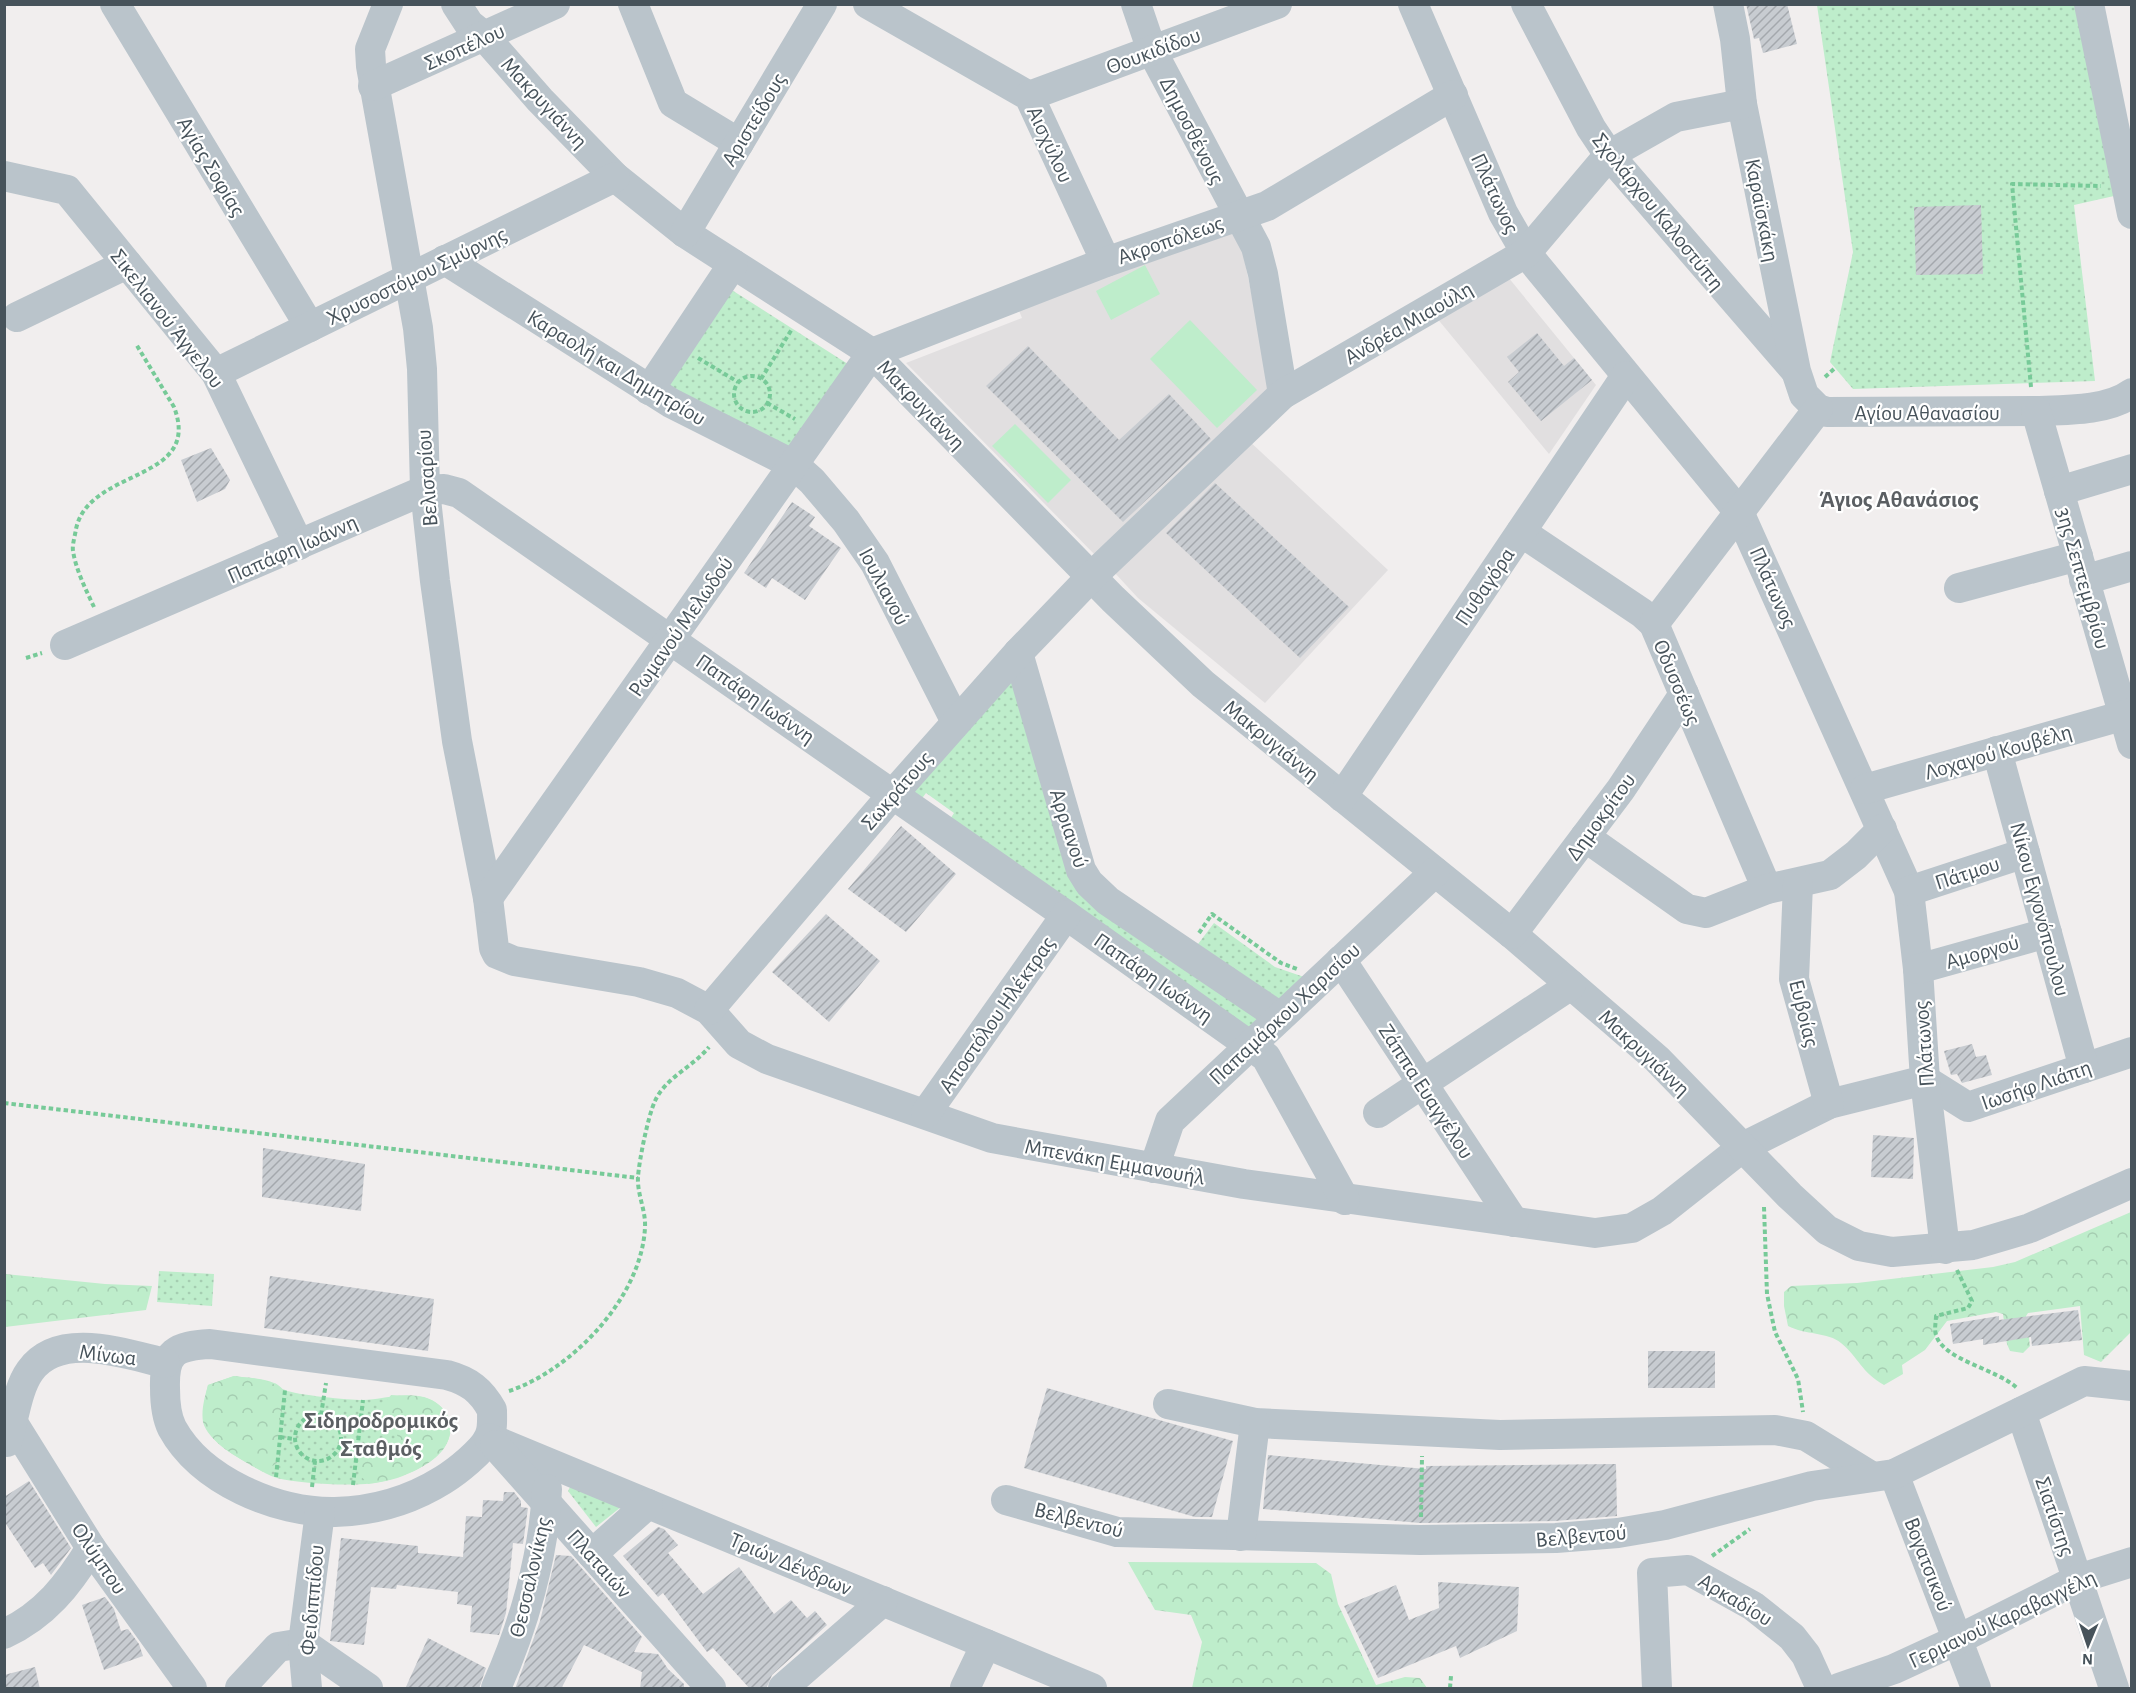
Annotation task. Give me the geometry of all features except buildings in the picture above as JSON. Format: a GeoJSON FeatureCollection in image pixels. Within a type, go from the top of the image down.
{"type":"FeatureCollection","features":[{"type":"Feature","properties":{"kind":"street","name":"Αγίας Σοφίας"},"geometry":{"type":"LineString","coordinates":[[115,4],[310,327]]}},
{"type":"Feature","properties":{"kind":"street","name":"Βελισαρίου"},"geometry":{"type":"LineString","coordinates":[[388,4],[370,49],[373,86],[411,278],[422,369],[425,490],[457,741],[488,898],[494,948],[497,954]]}},
{"type":"Feature","properties":{"kind":"street","name":"Μακρυγιάννη"},"geometry":{"type":"LineString","coordinates":[[456,4],[469,24],[484,36],[540,100],[615,177],[685,233],[872,353],[1091,577],[1203,684],[1512,934],[1657,1059],[1827,1230],[1859,1246],[1892,1251],[1944,1249],[2003,1238],[2132,1183]]}},
{"type":"Feature","properties":{"kind":"street","name":"Μακρυγιάννη"},"geometry":{"type":"LineString","coordinates":[[475,4],[482,19],[484,36]]}},
{"type":"Feature","properties":{"kind":"street","name":"Σκοπέλου"},"geometry":{"type":"LineString","coordinates":[[373,86],[555,4]]}},
{"type":"Feature","properties":{"kind":"street"},"geometry":{"type":"LineString","coordinates":[[633,4],[674,103],[739,143]]}},
{"type":"Feature","properties":{"kind":"street","name":"Αριστείδους"},"geometry":{"type":"LineString","coordinates":[[685,233],[822,4]]}},
{"type":"Feature","properties":{"kind":"street","name":"Αισχύλου"},"geometry":{"type":"LineString","coordinates":[[868,4],[1029,96],[1106,262]]}},
{"type":"Feature","properties":{"kind":"street","name":"Δημοσθένους"},"geometry":{"type":"LineString","coordinates":[[1136,4],[1152,51],[1237,216],[1256,247],[1263,274],[1283,394]]}},
{"type":"Feature","properties":{"kind":"street","name":"Θουκιδίδου"},"geometry":{"type":"LineString","coordinates":[[1029,96],[1277,4]]}},
{"type":"Feature","properties":{"kind":"street","name":"Πλάτωνος"},"geometry":{"type":"LineString","coordinates":[[1413,4],[1503,213],[1526,253],[1739,512],[1909,891],[1918,969],[1925,1080],[1944,1249]]}},
{"type":"Feature","properties":{"kind":"street","name":"Σχολάρχου Καλοστύπη"},"geometry":{"type":"LineString","coordinates":[[1526,4],[1591,128],[1609,155],[1796,371]]}},
{"type":"Feature","properties":{"kind":"street","name":"Καραϊσκάκη"},"geometry":{"type":"LineString","coordinates":[[1728,4],[1735,39],[1742,104],[1796,371],[1804,395],[1818,409]]}},
{"type":"Feature","properties":{"kind":"street"},"geometry":{"type":"LineString","coordinates":[[2095,6],[2129,200]]}},
{"type":"Feature","properties":{"kind":"street","name":"Ακροπόλεως"},"geometry":{"type":"LineString","coordinates":[[872,353],[1106,262],[1267,206],[1307,185],[1453,95]]}},
{"type":"Feature","properties":{"kind":"street","name":"Ανδρέα Μιαούλη"},"geometry":{"type":"LineString","coordinates":[[1091,577],[1283,394],[1526,253],[1609,155],[1676,117],[1742,104]]}},
{"type":"Feature","properties":{"kind":"street","name":"Σικελιανού Άγγελου"},"geometry":{"type":"LineString","coordinates":[[4,176],[67,190],[216,373],[299,545]]}},
{"type":"Feature","properties":{"kind":"street","name":"Χρυσοστόμου Σμύρνης"},"geometry":{"type":"LineString","coordinates":[[216,373],[615,177]]}},
{"type":"Feature","properties":{"kind":"street","name":"Καραολή και Δημητρίου"},"geometry":{"type":"LineString","coordinates":[[445,260],[649,390],[794,465]]}},
{"type":"Feature","properties":{"kind":"street"},"geometry":{"type":"LineString","coordinates":[[17,317],[127,264]]}},
{"type":"Feature","properties":{"kind":"street"},"geometry":{"type":"LineString","coordinates":[[649,390],[733,264]]}},
{"type":"Feature","properties":{"kind":"street"},"geometry":{"type":"LineString","coordinates":[[1739,307],[1781,303]]}},
{"type":"Feature","properties":{"kind":"street","name":"Ρωμανού Μελωδού"},"geometry":{"type":"LineString","coordinates":[[488,898],[872,353]]}},
{"type":"Feature","properties":{"kind":"street","name":"Πυθαγόρα"},"geometry":{"type":"LineString","coordinates":[[1342,797],[1626,376]]}},
{"type":"Feature","properties":{"kind":"street","name":"Αγίου Αθανασίου"},"geometry":{"type":"LineString","coordinates":[[1818,409],[1827,412],[2033,397],[2070,409],[2112,402],[2132,393]]}},
{"type":"Feature","properties":{"kind":"street","name":"3ης Σεπτεμβρίου"},"geometry":{"type":"LineString","coordinates":[[2033,397],[2081,568],[2127,714],[2132,744]]}},
{"type":"Feature","properties":{"kind":"street"},"geometry":{"type":"LineString","coordinates":[[1654,624],[1818,409]]}},
{"type":"Feature","properties":{"kind":"street","name":"Ιουλιανού"},"geometry":{"type":"LineString","coordinates":[[794,465],[812,481],[866,547],[956,722]]}},
{"type":"Feature","properties":{"kind":"street"},"geometry":{"type":"LineString","coordinates":[[2059,491],[2132,469]]}},
{"type":"Feature","properties":{"kind":"street","name":"Παπάφη Ιωάννη"},"geometry":{"type":"LineString","coordinates":[[65,645],[425,490],[444,489],[474,501],[1266,1057],[1345,1200]]}},
{"type":"Feature","properties":{"kind":"street","name":"Οδυσσέως"},"geometry":{"type":"LineString","coordinates":[[1521,531],[1642,613],[1654,624],[1767,889]]}},
{"type":"Feature","properties":{"kind":"street"},"geometry":{"type":"LineString","coordinates":[[1959,588],[2081,568],[2132,566]]}},
{"type":"Feature","properties":{"kind":"street","name":"Σωκράτους"},"geometry":{"type":"LineString","coordinates":[[709,1010],[892,794],[1018,653],[1091,577]]}},
{"type":"Feature","properties":{"kind":"street","name":"Αρριανού"},"geometry":{"type":"LineString","coordinates":[[1018,653],[1085,876],[1108,900],[1280,1017]]}},
{"type":"Feature","properties":{"kind":"street","name":"Δημοκρίτου"},"geometry":{"type":"LineString","coordinates":[[1512,934],[1585,837],[1684,694]]}},
{"type":"Feature","properties":{"kind":"street","name":"Λοχαγού Κουβέλη"},"geometry":{"type":"LineString","coordinates":[[1865,789],[2127,714]]}},
{"type":"Feature","properties":{"kind":"street","name":"Νίκου Εγγονόπουλου"},"geometry":{"type":"LineString","coordinates":[[1997,751],[2084,1068]]}},
{"type":"Feature","properties":{"kind":"street"},"geometry":{"type":"LineString","coordinates":[[1585,837],[1687,909],[1697,913],[1717,909],[1767,889],[1798,884],[1830,875],[1856,855],[1882,829]]}},
{"type":"Feature","properties":{"kind":"street","name":"Πάτμου"},"geometry":{"type":"LineString","coordinates":[[1909,891],[2025,853]]}},
{"type":"Feature","properties":{"kind":"street","name":"Παπαμάρκου Χαρισίου"},"geometry":{"type":"LineString","coordinates":[[1154,1168],[1170,1121],[1435,872]]}},
{"type":"Feature","properties":{"kind":"street","name":"Ευβoίας"},"geometry":{"type":"LineString","coordinates":[[1798,884],[1794,979],[1830,1104]]}},
{"type":"Feature","properties":{"kind":"street","name":"Αποστόλου Ηλέκτρας"},"geometry":{"type":"LineString","coordinates":[[926,1113],[1066,915]]}},
{"type":"Feature","properties":{"kind":"street","name":"Αμοργού"},"geometry":{"type":"LineString","coordinates":[[1918,969],[2047,933]]}},
{"type":"Feature","properties":{"kind":"street","name":"Μπενάκη Εμμανουήλ"},"geometry":{"type":"LineString","coordinates":[[497,954],[514,961],[566,972],[639,982],[677,993],[709,1010],[739,1044],[767,1059],[992,1138],[1345,1200],[1595,1233],[1632,1228],[1662,1211],[1743,1147]]}},
{"type":"Feature","properties":{"kind":"street","name":"Ζάππα Ευαγγέλου"},"geometry":{"type":"LineString","coordinates":[[1333,967],[1422,1084],[1514,1222]]}},
{"type":"Feature","properties":{"kind":"street"},"geometry":{"type":"LineString","coordinates":[[1378,1113],[1571,985]]}},
{"type":"Feature","properties":{"kind":"street","name":"Ιωσήφ Λιάπη"},"geometry":{"type":"LineString","coordinates":[[1925,1080],[1968,1107],[2132,1052]]}},
{"type":"Feature","properties":{"kind":"street"},"geometry":{"type":"LineString","coordinates":[[1743,1147],[1830,1104],[1925,1080]]}},
{"type":"Feature","properties":{"kind":"street"},"geometry":{"type":"LineString","coordinates":[[210,1344],[447,1375],[465,1380],[486,1399],[492,1410],[489,1438],[455,1472],[412,1497],[371,1508],[320,1512],[299,1509],[256,1495],[204,1466],[185,1447],[171,1426],[165,1403],[165,1363],[174,1351],[189,1345],[210,1344]]}},
{"type":"Feature","properties":{"kind":"street","name":"Μίνωα"},"geometry":{"type":"LineString","coordinates":[[7,1431],[29,1372],[45,1356],[57,1351],[104,1350],[165,1363]]}},
{"type":"Feature","properties":{"kind":"street","name":"Βελβεντού"},"geometry":{"type":"LineString","coordinates":[[1006,1500],[1117,1532],[1420,1540],[1556,1538],[1618,1533],[1665,1525],[1812,1486],[1882,1475],[2084,1381],[2132,1386]]}},
{"type":"Feature","properties":{"kind":"street"},"geometry":{"type":"LineString","coordinates":[[1168,1404],[1255,1423],[1500,1435],[1775,1430],[1806,1436],[1882,1475]]}},
{"type":"Feature","properties":{"kind":"street","name":"Σιατίστης"},"geometry":{"type":"LineString","coordinates":[[2026,1409],[2114,1689]]}},
{"type":"Feature","properties":{"kind":"street"},"geometry":{"type":"LineString","coordinates":[[1241,1536],[1255,1423]]}},
{"type":"Feature","properties":{"kind":"street","name":"Ολύμπου"},"geometry":{"type":"LineString","coordinates":[[7,1431],[192,1689]]}},
{"type":"Feature","properties":{"kind":"street","name":"Τριών Δένδρων"},"geometry":{"type":"LineString","coordinates":[[489,1438],[1092,1689]]}},
{"type":"Feature","properties":{"kind":"street","name":"Πλαταιών"},"geometry":{"type":"LineString","coordinates":[[489,1438],[592,1554],[702,1684]]}},
{"type":"Feature","properties":{"kind":"street","name":"Θεσσαλονίκης"},"geometry":{"type":"LineString","coordinates":[[496,1689],[514,1644],[526,1604],[546,1503],[548,1463]]}},
{"type":"Feature","properties":{"kind":"street","name":"Βογατσικού"},"geometry":{"type":"LineString","coordinates":[[1882,1475],[1958,1640],[1976,1689]]}},
{"type":"Feature","properties":{"kind":"street"},"geometry":{"type":"LineString","coordinates":[[592,1554],[648,1504]]}},
{"type":"Feature","properties":{"kind":"street","name":"Φειδιππίδου"},"geometry":{"type":"LineString","coordinates":[[307,1689],[303,1643],[320,1512]]}},
{"type":"Feature","properties":{"kind":"street"},"geometry":{"type":"LineString","coordinates":[[4,1635],[36,1616],[57,1598],[91,1548]]}},
{"type":"Feature","properties":{"kind":"street","name":"Γερμανού Καραβαγγέλη"},"geometry":{"type":"LineString","coordinates":[[1839,1689],[1894,1669],[1958,1640],[2078,1579],[2132,1562]]}},
{"type":"Feature","properties":{"kind":"street"},"geometry":{"type":"LineString","coordinates":[[1657,1689],[1652,1573],[1688,1570]]}},
{"type":"Feature","properties":{"kind":"street","name":"Αρκαδίου"},"geometry":{"type":"LineString","coordinates":[[1688,1570],[1753,1606],[1775,1621],[1806,1655],[1821,1689]]}},
{"type":"Feature","properties":{"kind":"street"},"geometry":{"type":"LineString","coordinates":[[783,1689],[883,1601]]}},
{"type":"Feature","properties":{"kind":"street"},"geometry":{"type":"LineString","coordinates":[[240,1689],[278,1647],[303,1643],[368,1689]]}},
{"type":"Feature","properties":{"kind":"street"},"geometry":{"type":"LineString","coordinates":[[965,1689],[998,1649],[1038,1689]]}},
{"type":"Feature","properties":{"kind":"path"},"geometry":{"type":"LineString","coordinates":[[2033,397],[2012,184],[2129,200]]}},
{"type":"Feature","properties":{"kind":"path"},"geometry":{"type":"LineString","coordinates":[[761,379],[792,329]]}},
{"type":"Feature","properties":{"kind":"path"},"geometry":{"type":"LineString","coordinates":[[106,629],[87,591],[72,549],[80,514],[91,499],[164,460],[172,450],[178,427],[174,407],[136,344]]}},
{"type":"Feature","properties":{"kind":"path"},"geometry":{"type":"LineString","coordinates":[[679,346],[738,382]]}},
{"type":"Feature","properties":{"kind":"path"},"geometry":{"type":"LineString","coordinates":[[750,376],[761,379],[769,390],[767,403],[757,411],[739,406],[734,394],[738,382],[750,376]]}},
{"type":"Feature","properties":{"kind":"path"},"geometry":{"type":"LineString","coordinates":[[767,403],[796,420]]}},
{"type":"Feature","properties":{"kind":"path"},"geometry":{"type":"LineString","coordinates":[[1184,953],[1212,914],[1281,963],[1295,969],[1333,967]]}},
{"type":"Feature","properties":{"kind":"path"},"geometry":{"type":"LineString","coordinates":[[486,1399],[528,1385],[546,1374],[588,1341],[608,1319],[628,1283],[645,1227],[638,1178],[656,1100],[711,1045]]}},
{"type":"Feature","properties":{"kind":"path"},"geometry":{"type":"LineString","coordinates":[[4,1103],[638,1178]]}},
{"type":"Feature","properties":{"kind":"path"},"geometry":{"type":"LineString","coordinates":[[1769,1173],[1764,1205],[1767,1294],[1775,1332],[1798,1378],[1806,1436]]}},
{"type":"Feature","properties":{"kind":"path"},"geometry":{"type":"LineString","coordinates":[[1944,1249],[1966,1285],[1972,1301],[1968,1308],[1936,1316],[1935,1333],[1940,1344],[1957,1356],[2010,1382],[2026,1409]]}},
{"type":"Feature","properties":{"kind":"path"},"geometry":{"type":"LineString","coordinates":[[321,1415],[329,1359]]}},
{"type":"Feature","properties":{"kind":"path"},"geometry":{"type":"LineString","coordinates":[[276,1478],[285,1390]]}},
{"type":"Feature","properties":{"kind":"path"},"geometry":{"type":"LineString","coordinates":[[353,1485],[363,1400]]}},
{"type":"Feature","properties":{"kind":"path"},"geometry":{"type":"LineString","coordinates":[[321,1415],[335,1422],[339,1428],[341,1443],[331,1457],[315,1461],[300,1454],[294,1439],[300,1424],[306,1418],[321,1415]]}},
{"type":"Feature","properties":{"kind":"path"},"geometry":{"type":"LineString","coordinates":[[1420,1540],[1422,1431]]}},
{"type":"Feature","properties":{"kind":"path"},"geometry":{"type":"LineString","coordinates":[[280,1437],[294,1439]]}},
{"type":"Feature","properties":{"kind":"path"},"geometry":{"type":"LineString","coordinates":[[341,1443],[358,1445]]}},
{"type":"Feature","properties":{"kind":"path"},"geometry":{"type":"LineString","coordinates":[[1688,1570],[1755,1526]]}},
{"type":"Feature","properties":{"kind":"path"},"geometry":{"type":"LineString","coordinates":[[1450,1676],[1450,1689]]}},
{"type":"Feature","properties":{"kind":"shaded area"},"geometry":{"type":"Polygon","coordinates":[[[1237,225],[1273,395],[1099,559],[906,363],[1022,318],[1018,308],[1237,225]]]}},
{"type":"Feature","properties":{"kind":"shaded area"},"geometry":{"type":"Polygon","coordinates":[[[1508,277],[1596,385],[1549,454],[1436,317],[1508,277]]]}},
{"type":"Feature","properties":{"kind":"shaded area"},"geometry":{"type":"Polygon","coordinates":[[[1247,439],[1388,570],[1265,703],[1138,598],[1114,572],[1247,439]]]}},
{"type":"Feature","properties":{"kind":"green space"},"geometry":{"type":"Polygon","coordinates":[[[1817,5],[2077,5],[2114,196],[2074,205],[2095,381],[1853,389],[1830,362],[1853,252],[1817,5]]]}},
{"type":"Feature","properties":{"kind":"green space"},"geometry":{"type":"Polygon","coordinates":[[[1145,265],[1160,294],[1111,320],[1096,291],[1145,265]]]}},
{"type":"Feature","properties":{"kind":"green space"},"geometry":{"type":"Polygon","coordinates":[[[727,287],[851,366],[790,454],[661,388],[727,287]]]}},
{"type":"Feature","properties":{"kind":"green space"},"geometry":{"type":"Polygon","coordinates":[[[1190,320],[1257,390],[1217,428],[1150,359],[1190,320]]]}},
{"type":"Feature","properties":{"kind":"green space"},"geometry":{"type":"Polygon","coordinates":[[[1015,424],[1071,480],[1048,503],[992,446],[1015,424]]]}},
{"type":"Feature","properties":{"kind":"green space"},"geometry":{"type":"Polygon","coordinates":[[[1011,673],[1069,867],[1264,1016],[1252,1031],[949,821],[954,813],[926,793],[920,801],[911,790],[1011,673]]]}},
{"type":"Feature","properties":{"kind":"green space"},"geometry":{"type":"Polygon","coordinates":[[[1214,923],[1275,967],[1304,977],[1279,1001],[1195,948],[1214,923]]]}},
{"type":"Feature","properties":{"kind":"green space"},"geometry":{"type":"Polygon","coordinates":[[[2131,1212],[2131,1332],[2101,1362],[2084,1355],[2080,1306],[2028,1313],[2026,1316],[2030,1346],[2023,1353],[2010,1351],[2003,1314],[1996,1312],[1947,1321],[1925,1350],[1902,1365],[1903,1374],[1884,1385],[1870,1375],[1836,1339],[1788,1326],[1784,1292],[1791,1286],[1857,1283],[1993,1267],[2015,1262],[2131,1212]]]}},
{"type":"Feature","properties":{"kind":"green space"},"geometry":{"type":"Polygon","coordinates":[[[159,1271],[214,1274],[212,1306],[157,1302],[159,1271]]]}},
{"type":"Feature","properties":{"kind":"green space"},"geometry":{"type":"Polygon","coordinates":[[[5,1274],[105,1284],[152,1286],[146,1310],[5,1327],[5,1274]]]}},
{"type":"Feature","properties":{"kind":"green space"},"geometry":{"type":"Polygon","coordinates":[[[234,1376],[265,1380],[291,1392],[323,1397],[370,1400],[410,1395],[426,1398],[438,1404],[447,1414],[450,1434],[446,1445],[428,1463],[392,1480],[344,1485],[277,1478],[264,1473],[231,1453],[221,1446],[208,1431],[204,1412],[208,1385],[234,1376]]]}},
{"type":"Feature","properties":{"kind":"green space"},"geometry":{"type":"Polygon","coordinates":[[[234,1376],[270,1383],[283,1390],[288,1396],[279,1418],[282,1446],[277,1463],[263,1472],[220,1444],[206,1430],[203,1422],[203,1408],[208,1385],[234,1376]]]}},
{"type":"Feature","properties":{"kind":"green space"},"geometry":{"type":"Polygon","coordinates":[[[391,1395],[416,1396],[432,1400],[443,1409],[448,1417],[450,1435],[445,1447],[424,1466],[395,1478],[368,1484],[360,1475],[361,1465],[398,1437],[390,1422],[381,1415],[383,1406],[391,1395]]]}},
{"type":"Feature","properties":{"kind":"green space"},"geometry":{"type":"Polygon","coordinates":[[[571,1485],[621,1507],[596,1527],[568,1491],[571,1485]]]}},
{"type":"Feature","properties":{"kind":"green space"},"geometry":{"type":"Polygon","coordinates":[[[1128,1562],[1316,1563],[1331,1574],[1338,1604],[1376,1685],[1405,1677],[1420,1678],[1427,1688],[1192,1688],[1202,1642],[1191,1615],[1155,1610],[1128,1562]]]}},
{"type":"Feature","properties":{"kind":"district","name":"Άγιος Αθανάσιος"},"geometry":{"type":"Point","coordinates":[1899,499]}},
{"type":"Feature","properties":{"kind":"district","name":"Σιδηροδρομικός Σταθμός"},"geometry":{"type":"Point","coordinates":[381,1434]}}]}
